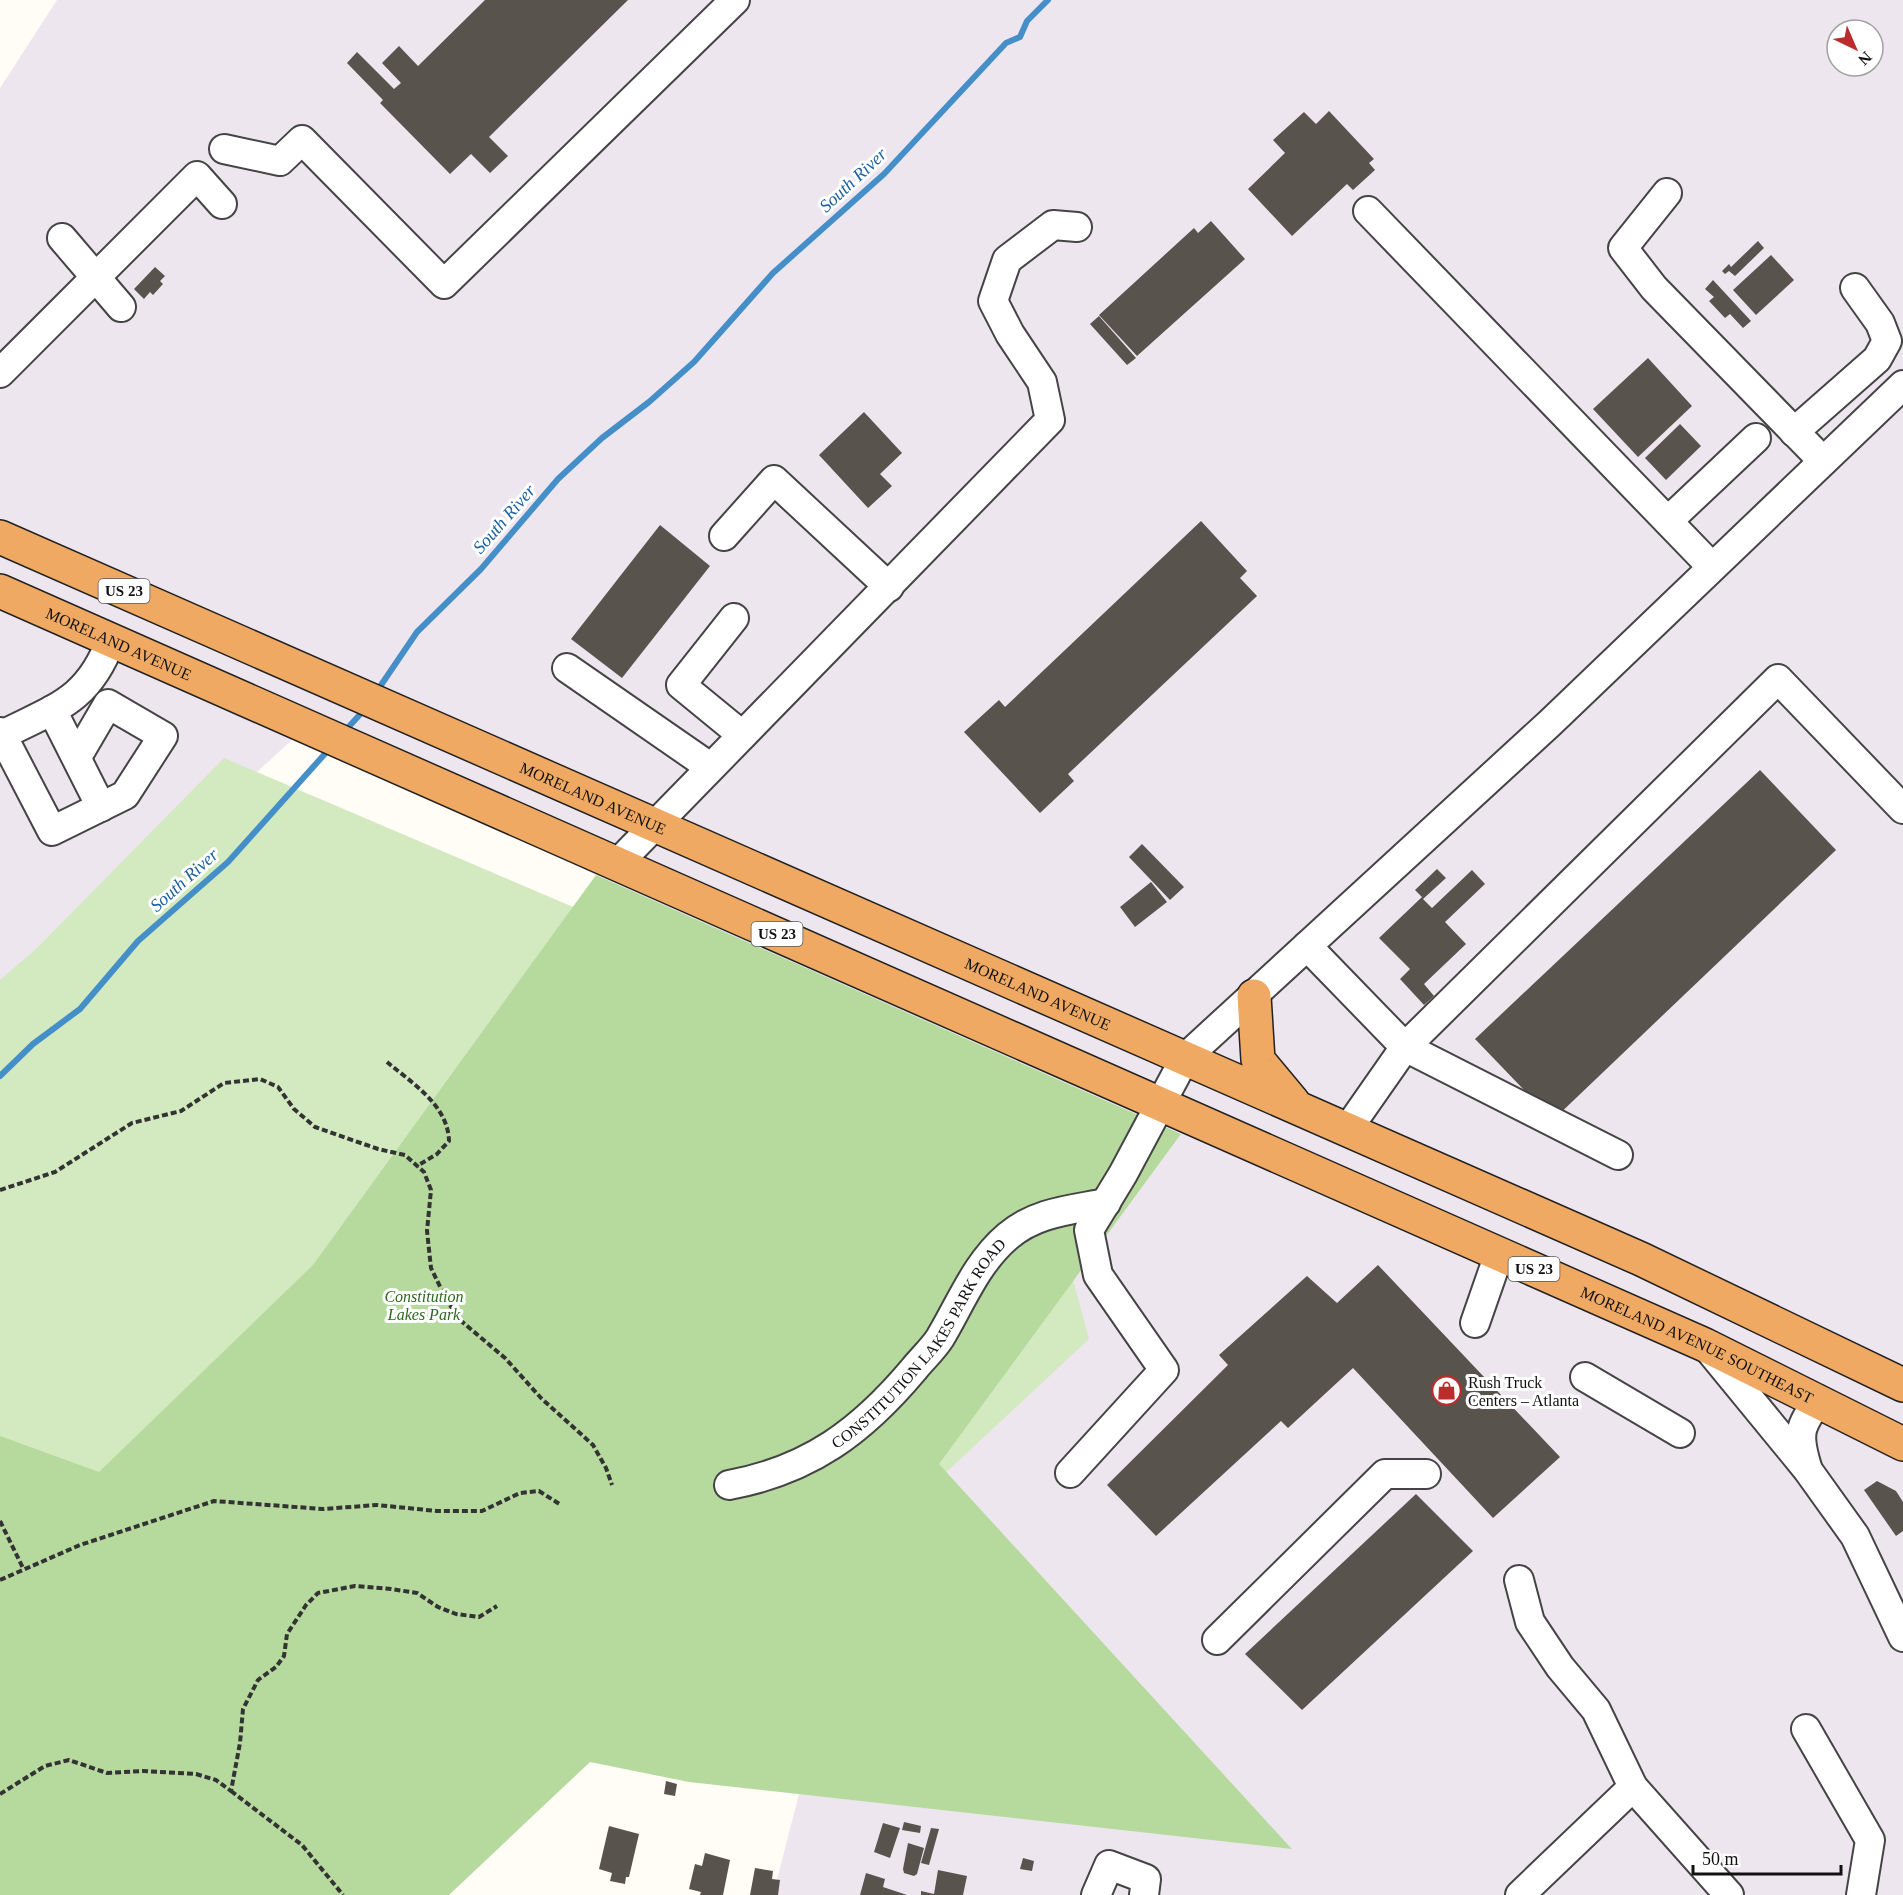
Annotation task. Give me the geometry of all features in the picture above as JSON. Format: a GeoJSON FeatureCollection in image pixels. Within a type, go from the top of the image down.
{"type":"FeatureCollection","features":[{"type":"Feature","properties":{"kind":"highway","name":"MORELAND AVENUE"},"geometry":{"type":"LineString","coordinates":[[0,537],[1185,1058]]}},
{"type":"Feature","properties":{"kind":"highway","name":"MORELAND AVENUE"},"geometry":{"type":"LineString","coordinates":[[0,591],[1161,1103]]}},
{"type":"Feature","properties":{"kind":"highway"},"geometry":{"type":"LineString","coordinates":[[1254,996],[1258,1060],[1298,1108]]}},
{"type":"Feature","properties":{"kind":"highway","name":"US 23"},"geometry":{"type":"LineString","coordinates":[[1185,1058],[1641,1259],[1903,1385]]}},
{"type":"Feature","properties":{"kind":"highway","name":"MORELAND AVENUE SOUTHEAST"},"geometry":{"type":"LineString","coordinates":[[1161,1103],[1705,1345],[1903,1444]]}},
{"type":"Feature","properties":{"kind":"street"},"geometry":{"type":"LineString","coordinates":[[224,149],[280,161],[302,140],[444,284],[735,0]]}},
{"type":"Feature","properties":{"kind":"street"},"geometry":{"type":"LineString","coordinates":[[0,373],[197,176],[222,204]]}},
{"type":"Feature","properties":{"kind":"street"},"geometry":{"type":"LineString","coordinates":[[1667,193],[1623,248],[1654,288],[1823,461]]}},
{"type":"Feature","properties":{"kind":"street"},"geometry":{"type":"LineString","coordinates":[[1368,211],[1712,566]]}},
{"type":"Feature","properties":{"kind":"street"},"geometry":{"type":"LineString","coordinates":[[617,864],[1050,420],[1042,382],[1010,334],[993,301],[1007,260],[1053,225],[1077,227]]}},
{"type":"Feature","properties":{"kind":"street"},"geometry":{"type":"LineString","coordinates":[[62,238],[121,307]]}},
{"type":"Feature","properties":{"kind":"street"},"geometry":{"type":"LineString","coordinates":[[1794,432],[1877,359],[1887,341],[1880,323],[1855,288]]}},
{"type":"Feature","properties":{"kind":"street"},"geometry":{"type":"LineString","coordinates":[[1070,1473],[1164,1370],[1098,1275],[1089,1230],[1185,1058],[1550,723],[1903,385]]}},
{"type":"Feature","properties":{"kind":"street"},"geometry":{"type":"LineString","coordinates":[[1668,521],[1756,438]]}},
{"type":"Feature","properties":{"kind":"street"},"geometry":{"type":"LineString","coordinates":[[724,536],[774,480],[889,587]]}},
{"type":"Feature","properties":{"kind":"street"},"geometry":{"type":"LineString","coordinates":[[734,618],[681,685],[742,735]]}},
{"type":"Feature","properties":{"kind":"street"},"geometry":{"type":"LineString","coordinates":[[77,758],[108,704],[163,736],[125,795],[52,831],[1,733],[68,702],[89,682],[101,666],[111,640]]}},
{"type":"Feature","properties":{"kind":"street"},"geometry":{"type":"LineString","coordinates":[[567,668],[710,767]]}},
{"type":"Feature","properties":{"kind":"street"},"geometry":{"type":"LineString","coordinates":[[1347,1130],[1405,1047],[1778,679],[1903,809]]}},
{"type":"Feature","properties":{"kind":"street"},"geometry":{"type":"LineString","coordinates":[[52,710],[101,807]]}},
{"type":"Feature","properties":{"kind":"street"},"geometry":{"type":"LineString","coordinates":[[1307,946],[1405,1047],[1618,1155]]}},
{"type":"Feature","properties":{"kind":"street","name":"CONSTITUTION LAKES PARK ROAD"},"geometry":{"type":"LineString","coordinates":[[729,1485],[795,1467],[847,1437],[899,1387],[939,1339],[968,1283],[1007,1236],[1040,1215],[1106,1203]]}},
{"type":"Feature","properties":{"kind":"street"},"geometry":{"type":"LineString","coordinates":[[1474,1323],[1499,1254]]}},
{"type":"Feature","properties":{"kind":"street"},"geometry":{"type":"LineString","coordinates":[[1705,1345],[1807,1469],[1855,1536],[1903,1637]]}},
{"type":"Feature","properties":{"kind":"street"},"geometry":{"type":"LineString","coordinates":[[1585,1377],[1680,1433]]}},
{"type":"Feature","properties":{"kind":"street"},"geometry":{"type":"LineString","coordinates":[[1807,1469],[1800,1445],[1800,1430],[1819,1400]]}},
{"type":"Feature","properties":{"kind":"street"},"geometry":{"type":"LineString","coordinates":[[1217,1640],[1385,1474],[1426,1474]]}},
{"type":"Feature","properties":{"kind":"street"},"geometry":{"type":"LineString","coordinates":[[1519,1580],[1530,1622],[1560,1667],[1596,1710],[1633,1787],[1729,1895]]}},
{"type":"Feature","properties":{"kind":"street"},"geometry":{"type":"LineString","coordinates":[[1806,1729],[1870,1840],[1861,1895]]}},
{"type":"Feature","properties":{"kind":"street"},"geometry":{"type":"LineString","coordinates":[[1520,1895],[1633,1787]]}},
{"type":"Feature","properties":{"kind":"street"},"geometry":{"type":"LineString","coordinates":[[1096,1895],[1109,1865],[1146,1879],[1144,1895]]}},
{"type":"Feature","properties":{"kind":"path"},"geometry":{"type":"LineString","coordinates":[[387,1062],[438,1107],[449,1128],[449,1141],[437,1154],[417,1166]]}},
{"type":"Feature","properties":{"kind":"path"},"geometry":{"type":"LineString","coordinates":[[0,1191],[55,1172],[132,1123],[181,1111],[224,1083],[260,1079],[278,1087],[294,1109],[315,1127],[378,1149],[405,1155],[424,1172],[431,1190],[427,1231],[431,1268],[446,1299],[460,1320],[505,1358],[541,1398],[592,1445],[606,1468],[612,1485]]}},
{"type":"Feature","properties":{"kind":"path"},"geometry":{"type":"LineString","coordinates":[[0,1580],[80,1545],[214,1501],[323,1509],[377,1505],[482,1511],[520,1493],[539,1491],[561,1505]]}},
{"type":"Feature","properties":{"kind":"path"},"geometry":{"type":"LineString","coordinates":[[0,1521],[23,1568]]}},
{"type":"Feature","properties":{"kind":"path"},"geometry":{"type":"LineString","coordinates":[[231,1791],[240,1743],[243,1709],[258,1680],[276,1667],[285,1656],[287,1634],[306,1605],[318,1593],[356,1586],[391,1589],[417,1593],[438,1607],[456,1614],[479,1617],[497,1606]]}},
{"type":"Feature","properties":{"kind":"path"},"geometry":{"type":"LineString","coordinates":[[0,1794],[45,1766],[69,1760],[107,1773],[143,1771],[196,1774],[216,1780],[302,1845],[343,1895]]}},
{"type":"Feature","properties":{"kind":"shaded area"},"geometry":{"type":"Polygon","coordinates":[[[57,0],[1903,0],[1903,1895],[773,1895],[799,1794],[1291,1848],[939,1464],[1181,1134],[596,875],[305,728],[0,1008],[0,88],[57,0]]]}},
{"type":"Feature","properties":{"kind":"green space","name":"Constitution Lakes Park"},"geometry":{"type":"Polygon","coordinates":[[[224,758],[599,918],[1070,1268],[1089,1339],[924,1493],[0,1895],[0,980],[37,948],[224,758]]]}},
{"type":"Feature","properties":{"kind":"green space","name":"Constitution Lakes Park"},"geometry":{"type":"Polygon","coordinates":[[[596,875],[1181,1134],[939,1464],[1292,1849],[689,1782],[590,1762],[449,1895],[0,1895],[0,1436],[99,1472],[313,1265],[596,875]]]}},
{"type":"Feature","properties":{"kind":"building"},"geometry":{"type":"Polygon","coordinates":[[[485,0],[628,0],[489,137],[508,156],[490,173],[471,154],[450,174],[380,103],[383,100],[347,63],[357,52],[394,89],[401,83],[382,63],[399,46],[418,66],[485,0]]]}},
{"type":"Feature","properties":{"kind":"building"},"geometry":{"type":"Polygon","coordinates":[[[1329,111],[1374,159],[1369,163],[1375,170],[1353,190],[1347,184],[1292,236],[1248,189],[1285,153],[1273,140],[1304,112],[1316,124],[1329,111]]]}},
{"type":"Feature","properties":{"kind":"building"},"geometry":{"type":"Polygon","coordinates":[[[1211,221],[1245,259],[1137,356],[1099,315],[1194,228],[1198,233],[1211,221]]]}},
{"type":"Feature","properties":{"kind":"building"},"geometry":{"type":"Polygon","coordinates":[[[1758,241],[1764,248],[1735,276],[1729,271],[1725,274],[1722,271],[1729,264],[1731,267],[1758,241]]]}},
{"type":"Feature","properties":{"kind":"building"},"geometry":{"type":"Polygon","coordinates":[[[1771,255],[1794,280],[1756,315],[1733,290],[1771,255]]]}},
{"type":"Feature","properties":{"kind":"building"},"geometry":{"type":"Polygon","coordinates":[[[155,267],[165,276],[160,281],[163,284],[153,295],[150,292],[144,299],[134,289],[155,267]]]}},
{"type":"Feature","properties":{"kind":"building"},"geometry":{"type":"Polygon","coordinates":[[[1713,280],[1751,321],[1743,328],[1730,314],[1725,318],[1709,301],[1714,297],[1705,289],[1713,280]]]}},
{"type":"Feature","properties":{"kind":"building"},"geometry":{"type":"Polygon","coordinates":[[[1099,316],[1136,358],[1127,365],[1090,324],[1099,316]]]}},
{"type":"Feature","properties":{"kind":"building"},"geometry":{"type":"Polygon","coordinates":[[[1648,358],[1692,406],[1638,457],[1593,409],[1648,358]]]}},
{"type":"Feature","properties":{"kind":"building"},"geometry":{"type":"Polygon","coordinates":[[[864,412],[902,453],[880,474],[892,486],[868,508],[819,455],[864,412]]]}},
{"type":"Feature","properties":{"kind":"building"},"geometry":{"type":"Polygon","coordinates":[[[1680,424],[1701,446],[1666,480],[1645,458],[1680,424]]]}},
{"type":"Feature","properties":{"kind":"building"},"geometry":{"type":"Polygon","coordinates":[[[1201,521],[1247,571],[1240,578],[1257,596],[1068,774],[1074,781],[1040,813],[964,732],[999,700],[1005,707],[1201,521]]]}},
{"type":"Feature","properties":{"kind":"building"},"geometry":{"type":"Polygon","coordinates":[[[660,525],[710,566],[622,678],[571,639],[660,525]]]}},
{"type":"Feature","properties":{"kind":"building"},"geometry":{"type":"Polygon","coordinates":[[[1760,770],[1836,850],[1553,1120],[1475,1039],[1760,770]]]}},
{"type":"Feature","properties":{"kind":"building"},"geometry":{"type":"Polygon","coordinates":[[[1142,844],[1184,887],[1170,900],[1129,857],[1142,844]]]}},
{"type":"Feature","properties":{"kind":"building"},"geometry":{"type":"Polygon","coordinates":[[[1437,869],[1446,878],[1423,899],[1432,908],[1472,870],[1485,884],[1445,922],[1466,944],[1424,984],[1434,996],[1424,1005],[1400,979],[1410,969],[1379,938],[1422,897],[1415,890],[1437,869]]]}},
{"type":"Feature","properties":{"kind":"building"},"geometry":{"type":"Polygon","coordinates":[[[1151,882],[1167,902],[1135,927],[1120,907],[1151,882]]]}},
{"type":"Feature","properties":{"kind":"building"},"geometry":{"type":"Polygon","coordinates":[[[1378,1265],[1560,1457],[1493,1518],[1353,1368],[1288,1428],[1281,1421],[1156,1536],[1107,1485],[1228,1365],[1219,1355],[1307,1276],[1337,1303],[1378,1265]]]}},
{"type":"Feature","properties":{"kind":"building"},"geometry":{"type":"Polygon","coordinates":[[[1877,1481],[1896,1491],[1903,1502],[1903,1531],[1896,1536],[1864,1490],[1877,1481]]]}},
{"type":"Feature","properties":{"kind":"building"},"geometry":{"type":"Polygon","coordinates":[[[1416,1494],[1473,1551],[1302,1710],[1245,1654],[1416,1494]]]}},
{"type":"Feature","properties":{"kind":"building"},"geometry":{"type":"Polygon","coordinates":[[[666,1781],[677,1784],[675,1796],[664,1794],[666,1781]]]}},
{"type":"Feature","properties":{"kind":"building"},"geometry":{"type":"Polygon","coordinates":[[[904,1822],[921,1826],[920,1833],[902,1830],[904,1822]]]}},
{"type":"Feature","properties":{"kind":"building"},"geometry":{"type":"Polygon","coordinates":[[[883,1823],[900,1828],[890,1858],[874,1852],[883,1823]]]}},
{"type":"Feature","properties":{"kind":"building"},"geometry":{"type":"Polygon","coordinates":[[[609,1826],[639,1834],[629,1877],[626,1877],[625,1884],[610,1881],[612,1873],[599,1869],[609,1826]]]}},
{"type":"Feature","properties":{"kind":"building"},"geometry":{"type":"Polygon","coordinates":[[[931,1828],[939,1829],[929,1865],[921,1863],[931,1828]]]}},
{"type":"Feature","properties":{"kind":"building"},"geometry":{"type":"Polygon","coordinates":[[[908,1843],[924,1848],[917,1874],[914,1876],[904,1873],[903,1869],[908,1843]]]}},
{"type":"Feature","properties":{"kind":"building"},"geometry":{"type":"Polygon","coordinates":[[[705,1853],[730,1860],[723,1895],[700,1895],[701,1892],[689,1889],[695,1864],[702,1866],[705,1853]]]}},
{"type":"Feature","properties":{"kind":"building"},"geometry":{"type":"Polygon","coordinates":[[[1023,1858],[1034,1861],[1032,1871],[1020,1869],[1023,1858]]]}},
{"type":"Feature","properties":{"kind":"building"},"geometry":{"type":"Polygon","coordinates":[[[755,1868],[773,1871],[772,1879],[780,1880],[778,1895],[750,1895],[755,1868]]]}},
{"type":"Feature","properties":{"kind":"building"},"geometry":{"type":"Polygon","coordinates":[[[938,1870],[967,1876],[963,1895],[921,1895],[921,1891],[934,1894],[938,1870]]]}},
{"type":"Feature","properties":{"kind":"building"},"geometry":{"type":"Polygon","coordinates":[[[866,1873],[885,1879],[883,1887],[907,1895],[860,1895],[866,1873]]]}},
{"type":"Feature","properties":{"kind":"waterway","name":"South River"},"geometry":{"type":"LineString","coordinates":[[377,691],[417,632],[481,569],[558,479],[602,438],[649,402],[694,362],[773,273],[884,174],[1006,43],[1020,37],[1027,21],[1048,0]]}},
{"type":"Feature","properties":{"kind":"waterway","name":"South River"},"geometry":{"type":"LineString","coordinates":[[343,733],[365,709]]}},
{"type":"Feature","properties":{"kind":"waterway","name":"South River"},"geometry":{"type":"LineString","coordinates":[[0,1076],[33,1044],[80,1009],[138,941],[228,862],[331,747]]}},
{"type":"Feature","properties":{"kind":"place","name":"Rush Truck Centers – Atlanta"},"geometry":{"type":"Point","coordinates":[1447,1391]}}]}
